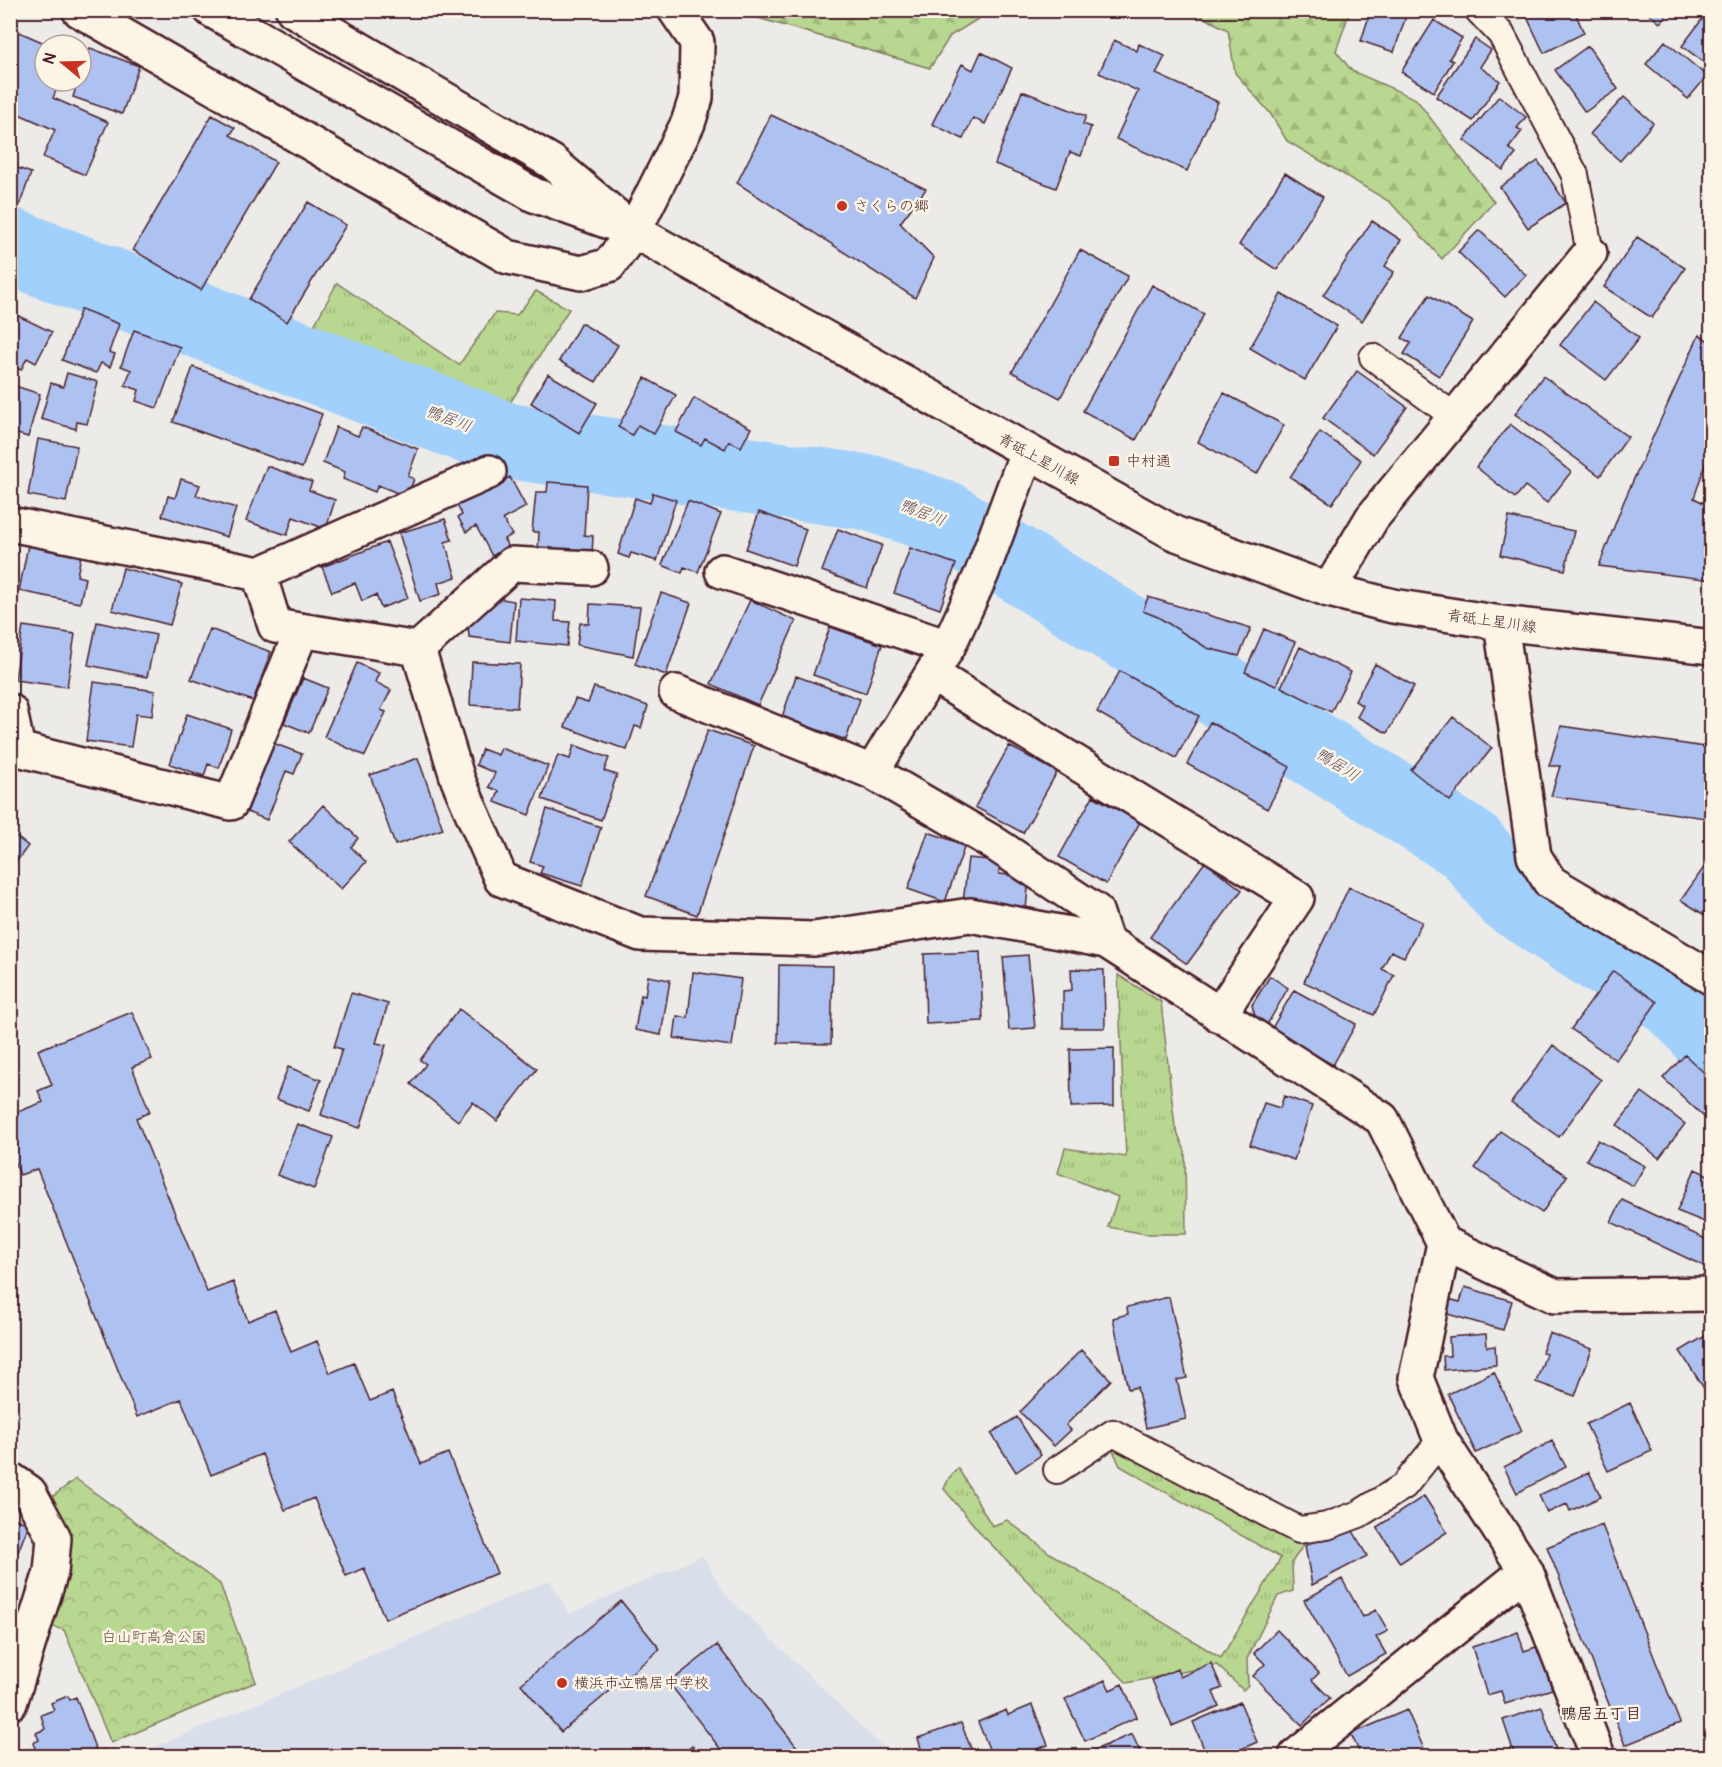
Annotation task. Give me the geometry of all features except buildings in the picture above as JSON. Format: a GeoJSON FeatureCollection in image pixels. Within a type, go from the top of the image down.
{"type":"FeatureCollection","features":[{"type":"Feature","properties":{"kind":"street"},"geometry":{"type":"LineString","coordinates":[[79,10],[508,257],[580,273],[609,265],[634,231],[688,123],[696,98],[697,42],[675,10]]}},
{"type":"Feature","properties":{"kind":"street"},"geometry":{"type":"LineString","coordinates":[[211,10],[534,195],[634,231]]}},
{"type":"Feature","properties":{"kind":"street"},"geometry":{"type":"LineString","coordinates":[[293,10],[552,162],[634,231]]}},
{"type":"Feature","properties":{"kind":"street","name":"青砥上星川線"},"geometry":{"type":"LineString","coordinates":[[634,231],[1174,533],[1329,590],[1393,606],[1501,623],[1712,647]]}},
{"type":"Feature","properties":{"kind":"street"},"geometry":{"type":"LineString","coordinates":[[1329,590],[1372,518],[1590,253]]}},
{"type":"Feature","properties":{"kind":"street"},"geometry":{"type":"LineString","coordinates":[[872,772],[940,661],[982,573],[1028,452]]}},
{"type":"Feature","properties":{"kind":"street"},"geometry":{"type":"LineString","coordinates":[[10,529],[11,524],[259,574],[489,472]]}},
{"type":"Feature","properties":{"kind":"street"},"geometry":{"type":"LineString","coordinates":[[418,649],[512,564],[591,568]]}},
{"type":"Feature","properties":{"kind":"street"},"geometry":{"type":"LineString","coordinates":[[722,571],[940,661],[1297,898],[1219,1015]]}},
{"type":"Feature","properties":{"kind":"street"},"geometry":{"type":"LineString","coordinates":[[259,574],[275,626],[418,649]]}},
{"type":"Feature","properties":{"kind":"street"},"geometry":{"type":"LineString","coordinates":[[1501,623],[1534,856],[1550,882],[1712,978]]}},
{"type":"Feature","properties":{"kind":"street"},"geometry":{"type":"LineString","coordinates":[[10,711],[18,749],[231,803],[301,632]]}},
{"type":"Feature","properties":{"kind":"street"},"geometry":{"type":"LineString","coordinates":[[418,649],[458,780],[501,879],[640,934],[814,939],[970,915],[1106,941],[1382,1119],[1444,1242],[1555,1296],[1712,1294]]}},
{"type":"Feature","properties":{"kind":"street"},"geometry":{"type":"LineString","coordinates":[[676,692],[872,772],[992,842],[1096,912],[1106,941]]}},
{"type":"Feature","properties":{"kind":"street"},"geometry":{"type":"LineString","coordinates":[[1444,1242],[1416,1378],[1441,1440],[1526,1571],[1598,1756]]}},
{"type":"Feature","properties":{"kind":"street"},"geometry":{"type":"LineString","coordinates":[[10,1479],[29,1492],[54,1538],[51,1572],[10,1703]]}},
{"type":"Feature","properties":{"kind":"street"},"geometry":{"type":"LineString","coordinates":[[1296,1756],[1526,1571]]}},
{"type":"Feature","properties":{"kind":"lane"},"geometry":{"type":"LineString","coordinates":[[1478,10],[1501,34],[1575,175],[1590,253]]}},
{"type":"Feature","properties":{"kind":"lane"},"geometry":{"type":"LineString","coordinates":[[1373,357],[1455,417]]}},
{"type":"Feature","properties":{"kind":"lane"},"geometry":{"type":"LineString","coordinates":[[1057,1470],[1113,1433],[1299,1530],[1327,1526],[1359,1514],[1404,1486],[1441,1440]]}},
{"type":"Feature","properties":{"kind":"shaded area","name":"横浜市立鴨居中学校"},"geometry":{"type":"Polygon","coordinates":[[[703,1556],[725,1594],[892,1756],[133,1756],[550,1580],[569,1614],[703,1556]]]}},
{"type":"Feature","properties":{"kind":"green space"},"geometry":{"type":"Polygon","coordinates":[[[734,11],[991,11],[950,36],[930,68],[734,11]]]}},
{"type":"Feature","properties":{"kind":"green space"},"geometry":{"type":"Polygon","coordinates":[[[1191,11],[1350,11],[1336,51],[1352,71],[1416,99],[1494,202],[1442,259],[1390,202],[1287,141],[1270,113],[1235,73],[1228,30],[1191,11]]]}},
{"type":"Feature","properties":{"kind":"green space"},"geometry":{"type":"Polygon","coordinates":[[[337,283],[459,365],[495,313],[517,315],[536,291],[569,309],[498,422],[304,344],[337,283]]]}},
{"type":"Feature","properties":{"kind":"green space"},"geometry":{"type":"Polygon","coordinates":[[[1118,975],[1161,1002],[1175,1127],[1185,1151],[1186,1234],[1146,1234],[1108,1227],[1118,1197],[1058,1173],[1065,1148],[1126,1157],[1118,975]]]}},
{"type":"Feature","properties":{"kind":"green space"},"geometry":{"type":"Polygon","coordinates":[[[1112,1448],[1304,1544],[1292,1562],[1293,1591],[1278,1596],[1247,1659],[1248,1685],[1243,1690],[1217,1665],[1127,1683],[983,1536],[944,1489],[949,1478],[958,1468],[992,1526],[1007,1520],[1051,1554],[1221,1658],[1281,1558],[1120,1466],[1112,1448]]]}},
{"type":"Feature","properties":{"kind":"green space","name":"白山町高倉公園"},"geometry":{"type":"Polygon","coordinates":[[[76,1479],[220,1584],[256,1682],[111,1743],[64,1630],[45,1624],[48,1500],[76,1479]]]}},
{"type":"Feature","properties":{"kind":"waterway","name":"鴨居川"},"geometry":{"type":"LineString","coordinates":[[10,246],[508,441],[871,493],[943,518],[1470,846],[1510,896],[1597,953],[1668,995],[1699,1024],[1712,1043]]}},
{"type":"Feature","properties":{"kind":"place","name":"さくらの郷"},"geometry":{"type":"Point","coordinates":[842,206]}},
{"type":"Feature","properties":{"kind":"place","name":"中村通"},"geometry":{"type":"Point","coordinates":[1114,461]}},
{"type":"Feature","properties":{"kind":"place","name":"横浜市立鴨居中学校"},"geometry":{"type":"Point","coordinates":[562,1683]}},
{"type":"Feature","properties":{"kind":"district","name":"鴨居五丁目"},"geometry":{"type":"Point","coordinates":[1601,1713]}}]}
